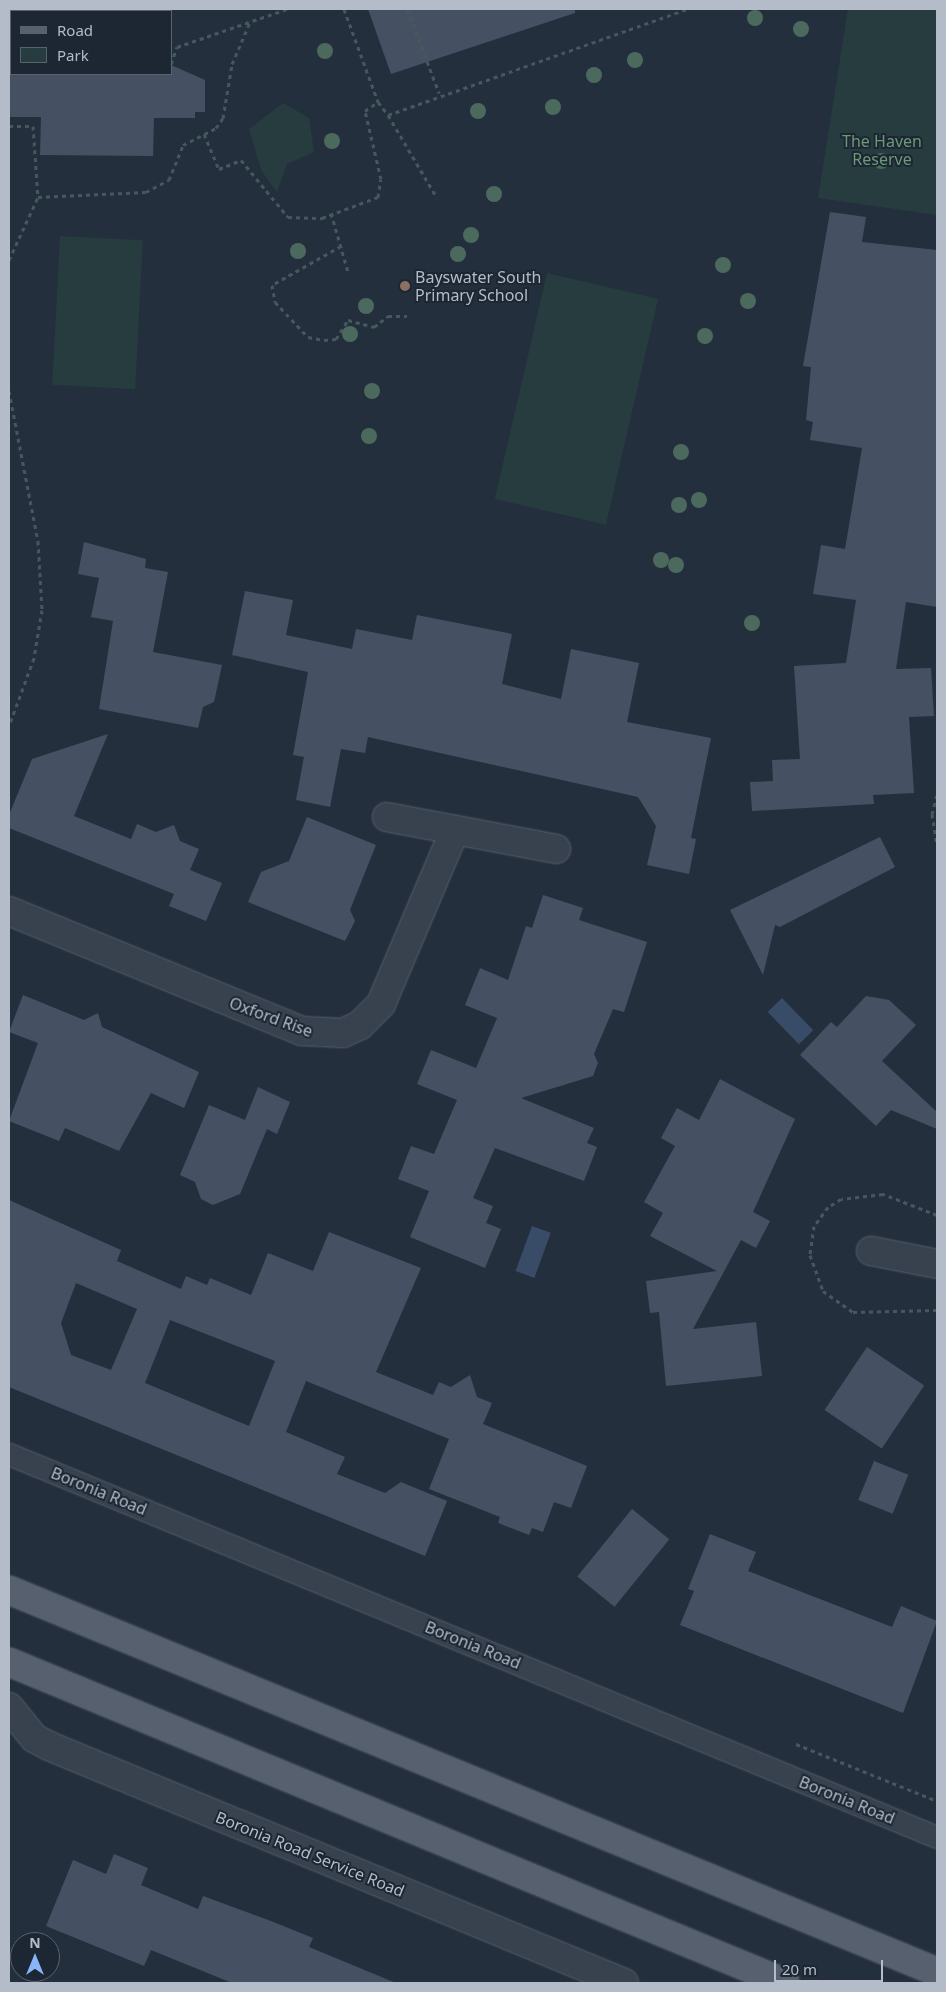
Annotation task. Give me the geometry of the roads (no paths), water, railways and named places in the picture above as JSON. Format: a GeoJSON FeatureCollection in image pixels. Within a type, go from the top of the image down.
{"type":"FeatureCollection","features":[{"type":"Feature","properties":{"kind":"main road"},"geometry":{"type":"LineString","coordinates":[[9,1590],[937,1972]]}},
{"type":"Feature","properties":{"kind":"main road"},"geometry":{"type":"LineString","coordinates":[[9,1662],[785,1983]]}},
{"type":"Feature","properties":{"kind":"street"},"geometry":{"type":"LineString","coordinates":[[387,817],[556,848]]}},
{"type":"Feature","properties":{"kind":"street","name":"Oxford Rise"},"geometry":{"type":"LineString","coordinates":[[9,911],[302,1031],[343,1033],[360,1025],[381,1004],[455,830]]}},
{"type":"Feature","properties":{"kind":"street"},"geometry":{"type":"LineString","coordinates":[[871,1252],[937,1264]]}},
{"type":"Feature","properties":{"kind":"street","name":"Boronia Road Service Road"},"geometry":{"type":"LineString","coordinates":[[9,1707],[34,1738],[50,1746],[624,1983]]}},
{"type":"Feature","properties":{"kind":"lane","name":"Boronia Road"},"geometry":{"type":"LineString","coordinates":[[9,1454],[937,1837]]}},
{"type":"Feature","properties":{"kind":"water"},"geometry":{"type":"Polygon","coordinates":[[[782,998],[813,1030],[799,1044],[768,1012],[782,998]]]}},
{"type":"Feature","properties":{"kind":"water"},"geometry":{"type":"Polygon","coordinates":[[[532,1226],[551,1233],[534,1278],[516,1271],[532,1226]]]}},
{"type":"Feature","properties":{"kind":"place","name":"Bayswater South Primary School"},"geometry":{"type":"Point","coordinates":[405,286]}},
{"type":"Feature","properties":{"kind":"park label","name":"The Haven Reserve"},"geometry":{"type":"Point","coordinates":[882,150]}}]}
